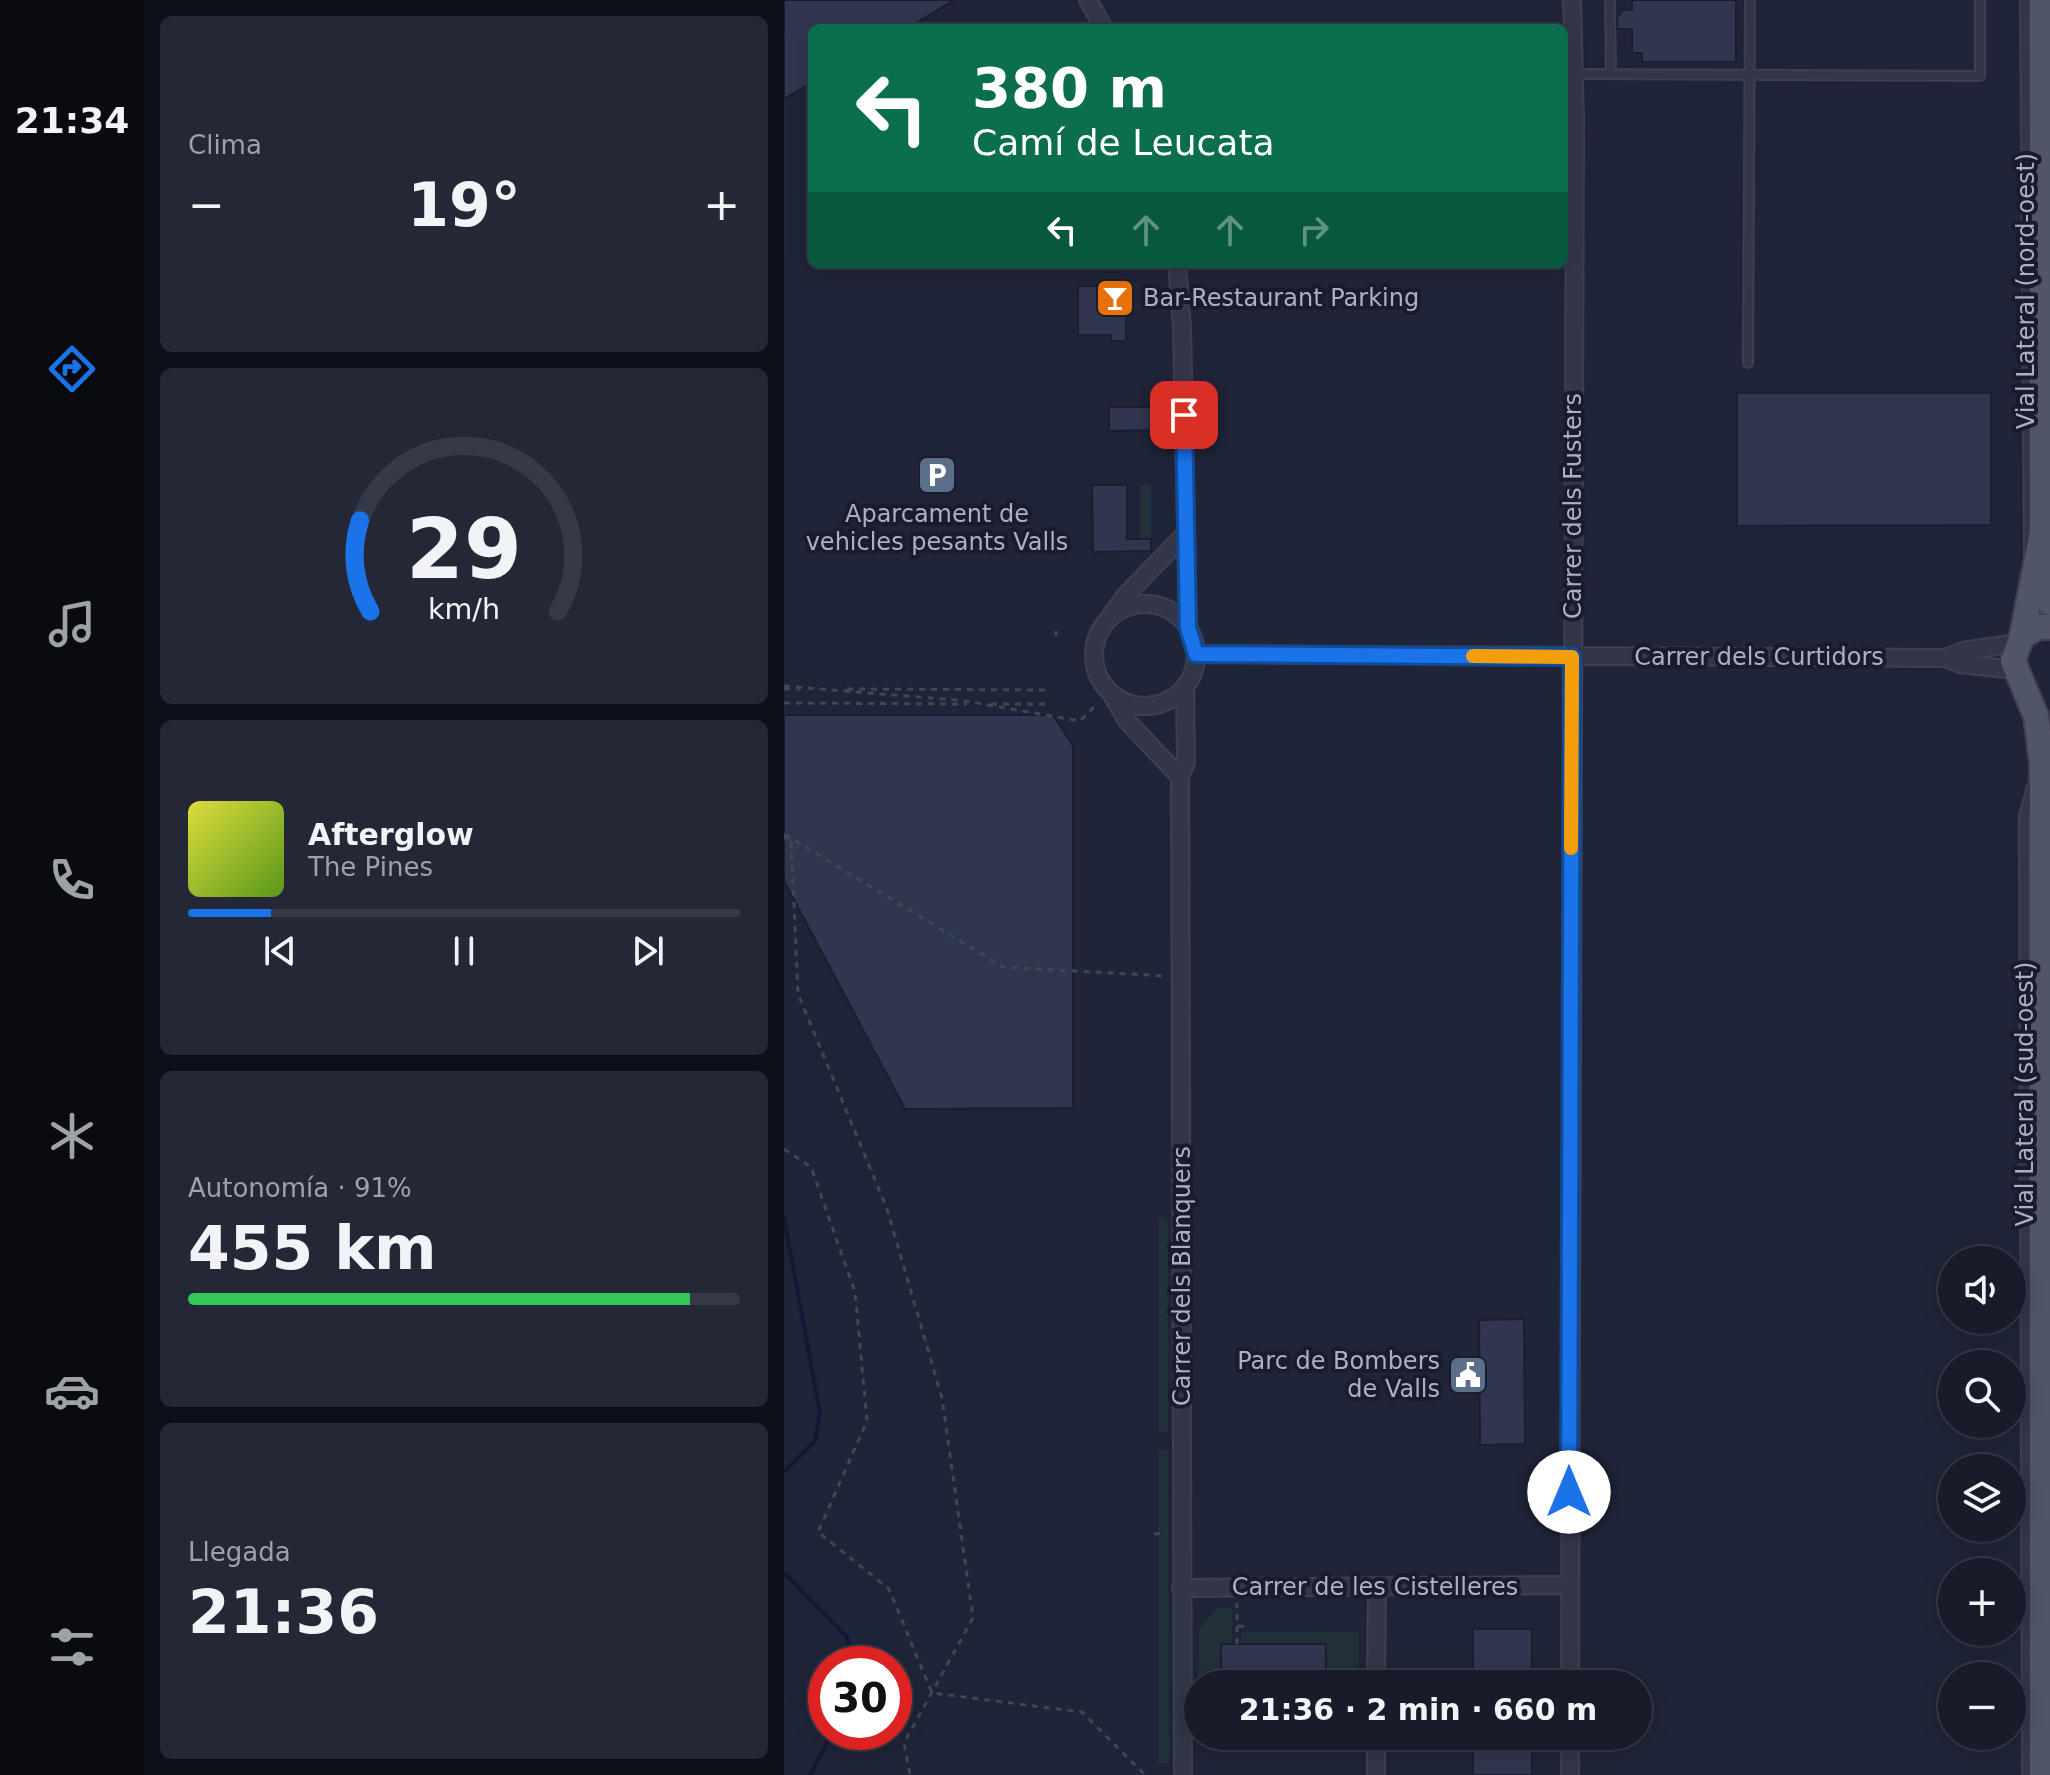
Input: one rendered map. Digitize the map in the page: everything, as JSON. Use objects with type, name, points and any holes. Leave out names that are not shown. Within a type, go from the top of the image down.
[{"type":"main road","points":[[2042,0],[2046,542],[2050,603]]},
{"type":"main road","points":[[2042,1775],[2045,751],[2036,716],[2018,674],[2019,640],[2032,582],[2046,542]]},
{"type":"main road","points":[[2019,640],[2039,627],[2050,627]]},
{"type":"main road","points":[[2018,674],[2035,687],[2050,688]]},
{"type":"street","points":[[1088,0],[1102,24]]},
{"type":"street","name":"Carrer dels Fusters","points":[[1570,1670],[1572,0]]},
{"type":"street","points":[[1110,691],[1126,702],[1144,705],[1163,702],[1185,686],[1193,671],[1196,654],[1188,628],[1182,327],[1177,268]]},
{"type":"street","points":[[1180,777],[1127,721],[1099,676],[1095,659],[1097,640],[1105,624],[1126,595],[1186,533]]},
{"type":"street","points":[[1105,624],[1120,611],[1148,604],[1167,609],[1188,628]]},
{"type":"street","name":"Carrer dels Curtidors","points":[[1196,654],[1945,658],[1963,651],[2019,640]]},
{"type":"street","name":"Carrer dels Curtidors","points":[[1945,658],[1960,664],[2018,674]]},
{"type":"street","name":"Carrer dels Blanquers","points":[[1183,1775],[1180,777],[1186,762],[1185,686]]},
{"type":"street","name":"Carrer de les Cistelleres","points":[[1181,1588],[1569,1585]]},
{"type":"street","points":[[1376,1670],[1377,1587]]},
{"type":"street","points":[[1376,1750],[1376,1775]]},
{"type":"street","points":[[1570,1750],[1570,1775]]},
{"type":"lane","points":[[1610,0],[1611,74]]},
{"type":"lane","points":[[1748,363],[1750,0]]},
{"type":"lane","points":[[1573,74],[1980,76],[1980,0]]},
{"type":"lane","name":"Vial Lateral (nord-oest)","points":[[2025,0],[2027,543],[2032,582]]},
{"type":"lane","name":"Vial Lateral (sud-oest)","points":[[2027,1775],[2024,816],[2045,751]]},
{"type":"path","points":[[784,688],[966,701],[1080,721],[1110,691]]},
{"type":"path","points":[[784,688],[1047,690]]},
{"type":"path","points":[[784,703],[1047,704]]},
{"type":"path","points":[[784,836],[1003,967],[1182,977]]},
{"type":"path","points":[[791,838],[798,994],[887,1209],[942,1398],[973,1618],[904,1743],[910,1775]]},
{"type":"path","points":[[784,1149],[811,1167],[855,1292],[866,1406],[867,1421],[818,1532],[889,1589],[932,1693]]},
{"type":"path","points":[[1154,1534],[1168,1533]]},
{"type":"path","points":[[1237,1603],[1237,1644]]},
{"type":"path","points":[[1237,1626],[1250,1627]]},
{"type":"path","points":[[932,1693],[1082,1712],[1145,1775]]},
{"type":"shaded area","points":[[1140,485],[1151,485],[1151,539],[1140,539]]},
{"type":"shaded area","points":[[1158,1218],[1166,1218],[1168,1224],[1168,1432],[1158,1432]]},
{"type":"shaded area","points":[[1158,1450],[1168,1450],[1169,1763],[1158,1764]]},
{"type":"shaded area","points":[[1232,1607],[1232,1644],[1221,1644],[1221,1670],[1198,1670],[1199,1630],[1216,1609]]},
{"type":"shaded area","points":[[1242,1632],[1358,1632],[1358,1670],[1326,1670],[1326,1644],[1241,1644]]},
{"type":"building","points":[[784,0],[955,0],[914,24],[808,24],[808,85],[784,99]]},
{"type":"building","points":[[1632,0],[1736,0],[1736,62],[1642,62],[1642,53],[1632,53],[1632,29],[1617,29],[1617,18],[1623,10],[1632,10]]},
{"type":"building","points":[[1078,286],[1126,286],[1126,341],[1111,341],[1111,335],[1078,335]]},
{"type":"building","points":[[1737,393],[1991,393],[1991,525],[1737,526]]},
{"type":"building","points":[[1109,407],[1170,407],[1170,430],[1109,431]]},
{"type":"building","points":[[1092,485],[1127,485],[1127,539],[1151,539],[1151,551],[1093,552]]},
{"type":"building","points":[[784,715],[1053,715],[1073,746],[1073,1108],[905,1109],[784,881]]},
{"type":"building","points":[[1524,1319],[1525,1444],[1480,1445],[1479,1320]]},
{"type":"building","points":[[1473,1629],[1532,1629],[1532,1670],[1473,1670]]},
{"type":"building","points":[[1221,1644],[1326,1644],[1326,1670],[1221,1670]]},
{"type":"building","points":[[1473,1750],[1532,1750],[1532,1775],[1473,1775]]},
{"type":"waterway","points":[[784,1218],[820,1413],[815,1441],[784,1472]]},
{"type":"waterway","points":[[784,1573],[847,1637],[849,1646]]},
{"type":"waterway","points":[[810,1775],[823,1750]]},
{"type":"slow traffic","points":[[1473,656],[1572,657],[1571,848]]},
{"type":"place","name":"Bar-Restaurant Parking","points":[[1115,298]]},
{"type":"place","name":"Aparcament de vehicles pesants Valls","points":[[937,475]]},
{"type":"place","name":"Parc de Bombers de Valls","points":[[1468,1375]]},
{"type":"route","points":[[1184,415],[1188,628],[1196,654],[1572,657],[1569,1492]]}]
